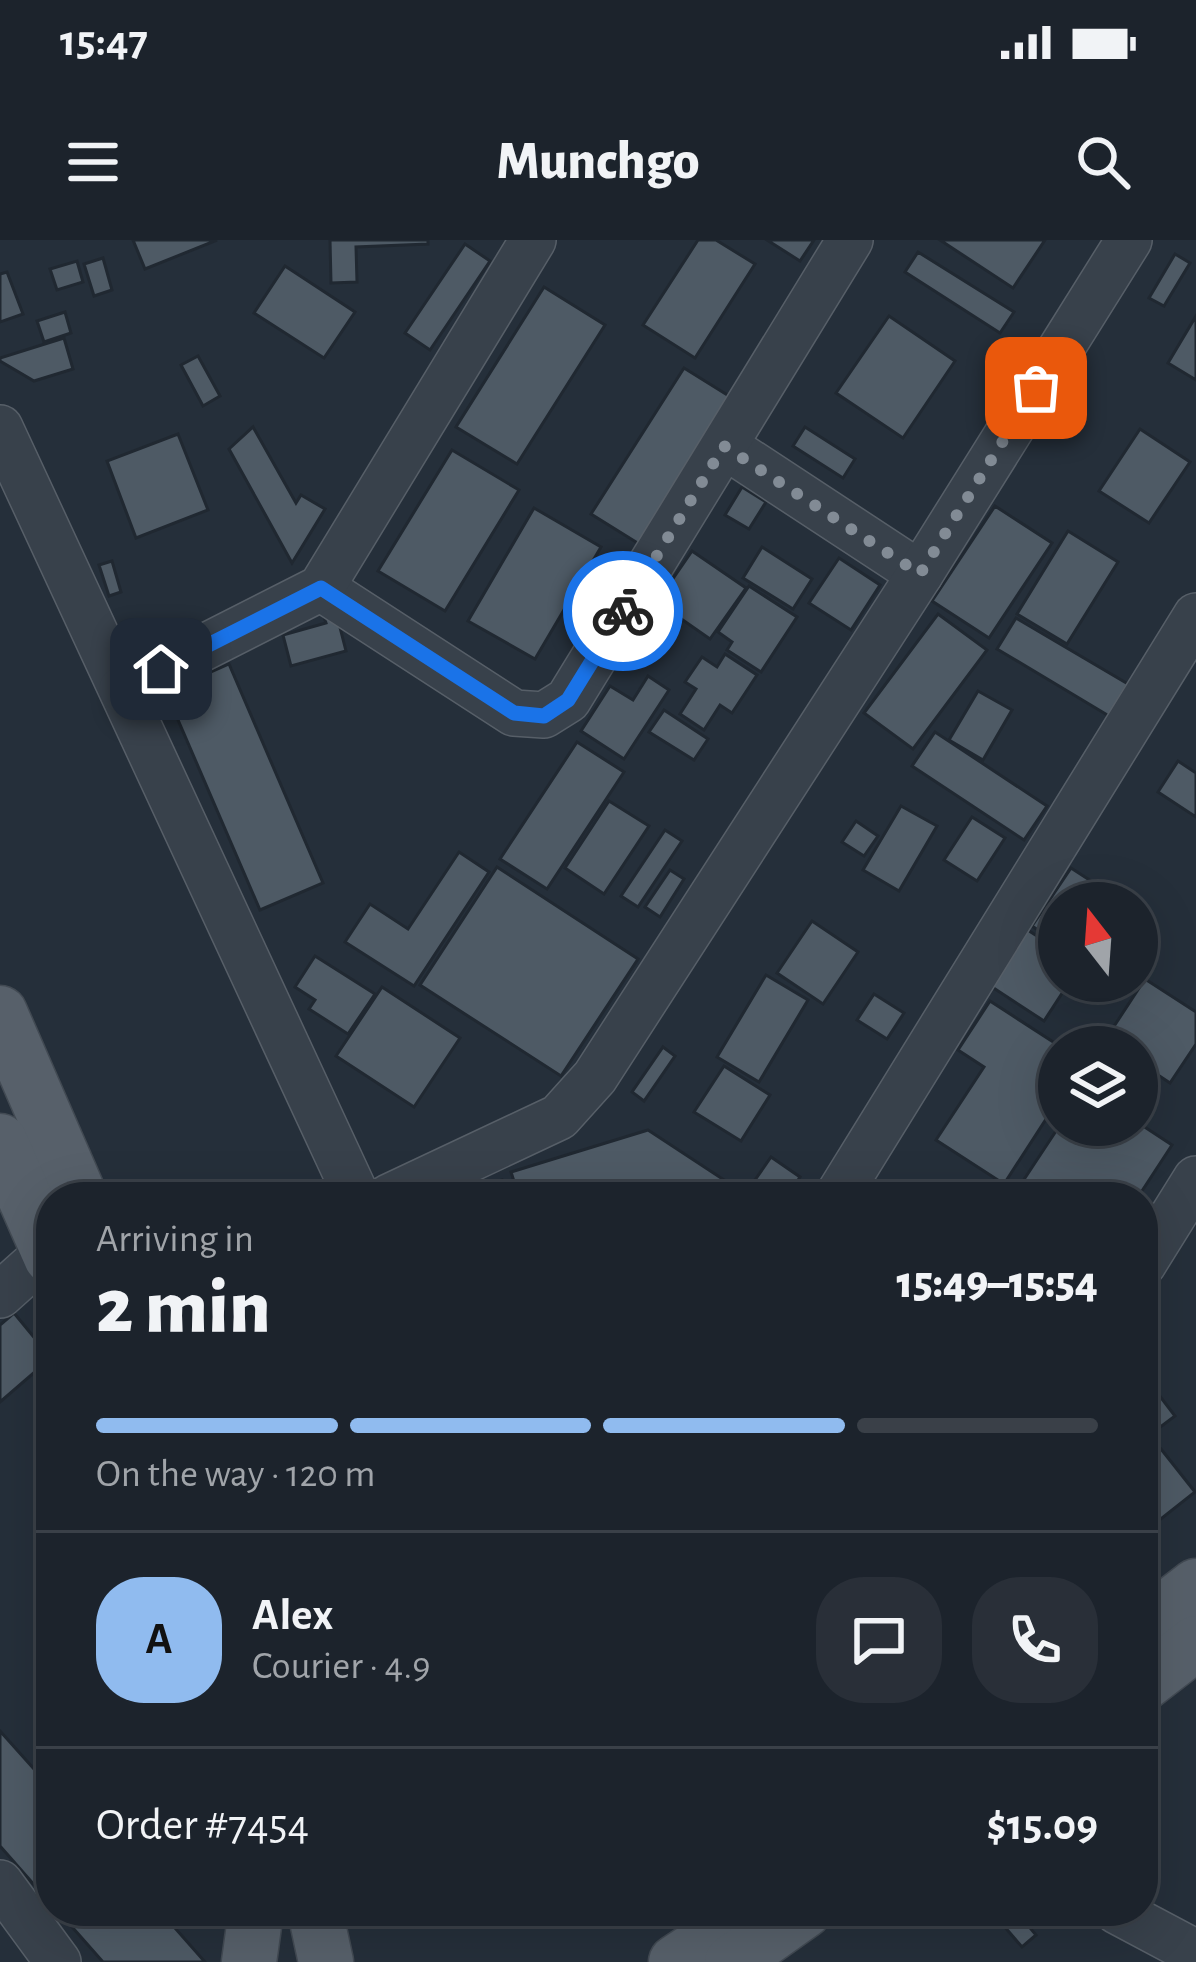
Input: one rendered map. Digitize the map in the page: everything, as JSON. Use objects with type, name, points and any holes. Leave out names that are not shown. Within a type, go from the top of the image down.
[{"type":"main road","points":[[0,1013],[73,1182]]},
{"type":"main road","points":[[0,1142],[36,1223]]},
{"type":"main road","points":[[1158,1616],[1196,1586]]},
{"type":"main road","points":[[1158,1672],[1196,1643]]},
{"type":"main road","points":[[249,1962],[254,1926]]},
{"type":"main road","points":[[676,1962],[730,1926]]},
{"type":"main road","points":[[732,1962],[783,1926]]},
{"type":"street","points":[[122,689],[321,588],[533,240]]},
{"type":"street","points":[[321,588],[514,713],[544,716],[568,700],[850,240]]},
{"type":"street","points":[[421,1182],[559,1117],[595,1078],[1129,240]]},
{"type":"street","points":[[0,428],[350,1182]]},
{"type":"street","points":[[724,446],[920,574]]},
{"type":"street","points":[[859,1182],[1196,616]]},
{"type":"street","points":[[1158,1240],[1196,1179]]},
{"type":"street","points":[[0,1295],[36,1265]]},
{"type":"street","points":[[0,1883],[58,1962]]},
{"type":"street","points":[[1145,1926],[1196,1953]]},
{"type":"building","points":[[133,240],[217,240],[145,269]]},
{"type":"building","points":[[330,240],[428,240],[428,244],[356,247],[357,282],[331,283]]},
{"type":"building","points":[[698,240],[716,240],[755,264],[695,358],[643,325]]},
{"type":"building","points":[[767,240],[814,240],[800,261]]},
{"type":"building","points":[[940,240],[1045,240],[1013,288]]},
{"type":"building","points":[[465,244],[490,261],[430,350],[405,333]]},
{"type":"building","points":[[918,252],[1014,312],[1000,333],[905,272]]},
{"type":"building","points":[[1175,254],[1190,263],[1164,306],[1149,298]]},
{"type":"building","points":[[103,258],[112,290],[94,296],[84,264]]},
{"type":"building","points":[[77,261],[83,282],[57,290],[50,269]]},
{"type":"building","points":[[285,266],[355,312],[324,358],[254,313]]},
{"type":"building","points":[[7,272],[23,314],[0,322],[0,274]]},
{"type":"building","points":[[544,287],[605,325],[517,464],[456,427]]},
{"type":"building","points":[[65,312],[71,333],[44,342],[37,321]]},
{"type":"building","points":[[889,316],[955,361],[903,438],[836,393]]},
{"type":"building","points":[[1196,316],[1196,380],[1168,363]]},
{"type":"building","points":[[64,338],[73,369],[34,381],[0,361],[0,358]]},
{"type":"building","points":[[198,356],[220,396],[203,406],[181,365]]},
{"type":"building","points":[[684,368],[737,401],[644,547],[591,514]]},
{"type":"building","points":[[253,427],[296,503],[301,495],[325,509],[292,563],[229,449]]},
{"type":"building","points":[[805,427],[855,459],[843,478],[793,446]]},
{"type":"building","points":[[1140,429],[1190,462],[1149,523],[1099,491]]},
{"type":"building","points":[[178,434],[208,510],[136,538],[107,461]]},
{"type":"building","points":[[452,450],[519,490],[445,611],[378,571]]},
{"type":"building","points":[[742,487],[766,502],[749,529],[725,515]]},
{"type":"building","points":[[995,506],[1052,543],[989,638],[932,601]]},
{"type":"building","points":[[534,508],[601,547],[535,659],[468,621]]},
{"type":"building","points":[[1068,531],[1118,562],[1067,644],[1017,614]]},
{"type":"building","points":[[762,547],[812,579],[793,609],[743,578]]},
{"type":"building","points":[[692,551],[746,588],[710,639],[657,602]]},
{"type":"building","points":[[839,558],[880,585],[851,630],[809,603]]},
{"type":"building","points":[[112,561],[121,592],[109,596],[99,565]]},
{"type":"building","points":[[749,586],[797,617],[761,672],[727,650],[732,642],[718,632]]},
{"type":"building","points":[[335,608],[346,651],[291,666],[283,635],[326,623],[322,611]]},
{"type":"building","points":[[938,614],[987,650],[913,749],[864,713]]},
{"type":"building","points":[[1016,618],[1128,684],[1109,716],[997,649]]},
{"type":"building","points":[[725,654],[757,675],[732,713],[720,705],[704,730],[680,714],[696,689],[685,682],[702,657],[717,667]]},
{"type":"building","points":[[229,664],[323,883],[260,910],[166,692]]},
{"type":"building","points":[[648,676],[669,690],[624,759],[581,731],[610,686],[633,700]]},
{"type":"building","points":[[978,691],[1012,710],[983,760],[949,740]]},
{"type":"building","points":[[664,710],[708,739],[694,760],[649,732]]},
{"type":"building","points":[[935,732],[1047,806],[1024,840],[912,766]]},
{"type":"building","points":[[577,742],[624,772],[547,889],[500,859]]},
{"type":"building","points":[[1178,761],[1196,773],[1196,817],[1158,792]]},
{"type":"building","points":[[609,801],[649,826],[604,894],[565,868]]},
{"type":"building","points":[[901,806],[937,826],[899,891],[863,870]]},
{"type":"building","points":[[972,817],[1005,838],[977,881],[944,860]]},
{"type":"building","points":[[856,821],[878,836],[864,856],[842,842]]},
{"type":"building","points":[[665,830],[682,841],[638,907],[621,896]]},
{"type":"building","points":[[459,852],[489,872],[414,986],[345,942],[370,904],[408,929]]},
{"type":"building","points":[[497,867],[638,959],[561,1076],[420,985]]},
{"type":"building","points":[[1071,868],[1093,882],[1062,882]]},
{"type":"building","points":[[670,870],[684,879],[660,917],[645,907]]},
{"type":"building","points":[[812,921],[858,952],[823,1004],[777,973]]},
{"type":"building","points":[[1026,929],[1038,937],[1038,1002],[1056,1002],[1044,1021],[989,985]]},
{"type":"building","points":[[315,956],[375,994],[348,1034],[309,1009],[315,1000],[295,987]]},
{"type":"building","points":[[766,975],[808,1000],[759,1082],[717,1057]]},
{"type":"building","points":[[382,987],[460,1038],[414,1107],[336,1056]]},
{"type":"building","points":[[1158,987],[1196,1012],[1196,1044],[1170,1083],[1158,1075],[1158,1026],[1114,1026],[1130,1002],[1158,1002]]},
{"type":"building","points":[[874,994],[904,1013],[887,1039],[857,1020]]},
{"type":"building","points":[[990,1001],[1038,1032],[1038,1131],[1005,1182],[936,1140],[984,1067],[958,1050]]},
{"type":"building","points":[[663,1047],[675,1056],[644,1101],[632,1092]]},
{"type":"building","points":[[724,1066],[770,1095],[741,1141],[694,1112]]},
{"type":"building","points":[[648,1130],[727,1182],[514,1182],[511,1172]]},
{"type":"building","points":[[1158,1136],[1172,1145],[1148,1182],[1023,1181],[1046,1146],[1158,1146]]},
{"type":"building","points":[[771,1157],[800,1177],[797,1182],[754,1182]]},
{"type":"building","points":[[14,1313],[36,1340],[36,1371],[0,1402],[0,1325]]},
{"type":"building","points":[[1158,1394],[1175,1416],[1158,1429]]},
{"type":"building","points":[[1161,1449],[1195,1492],[1158,1521]]},
{"type":"building","points":[[0,1731],[36,1771],[36,1887],[0,1846]]},
{"type":"building","points":[[71,1926],[173,1926],[205,1962],[103,1962]]},
{"type":"building","points":[[1004,1926],[1028,1926],[1036,1935],[1022,1947]]},
{"type":"way so far","points":[[623,611],[724,446],[920,574],[1036,388]]},
{"type":"route","points":[[161,669],[321,588],[514,713],[544,716],[568,700],[623,611]]}]
